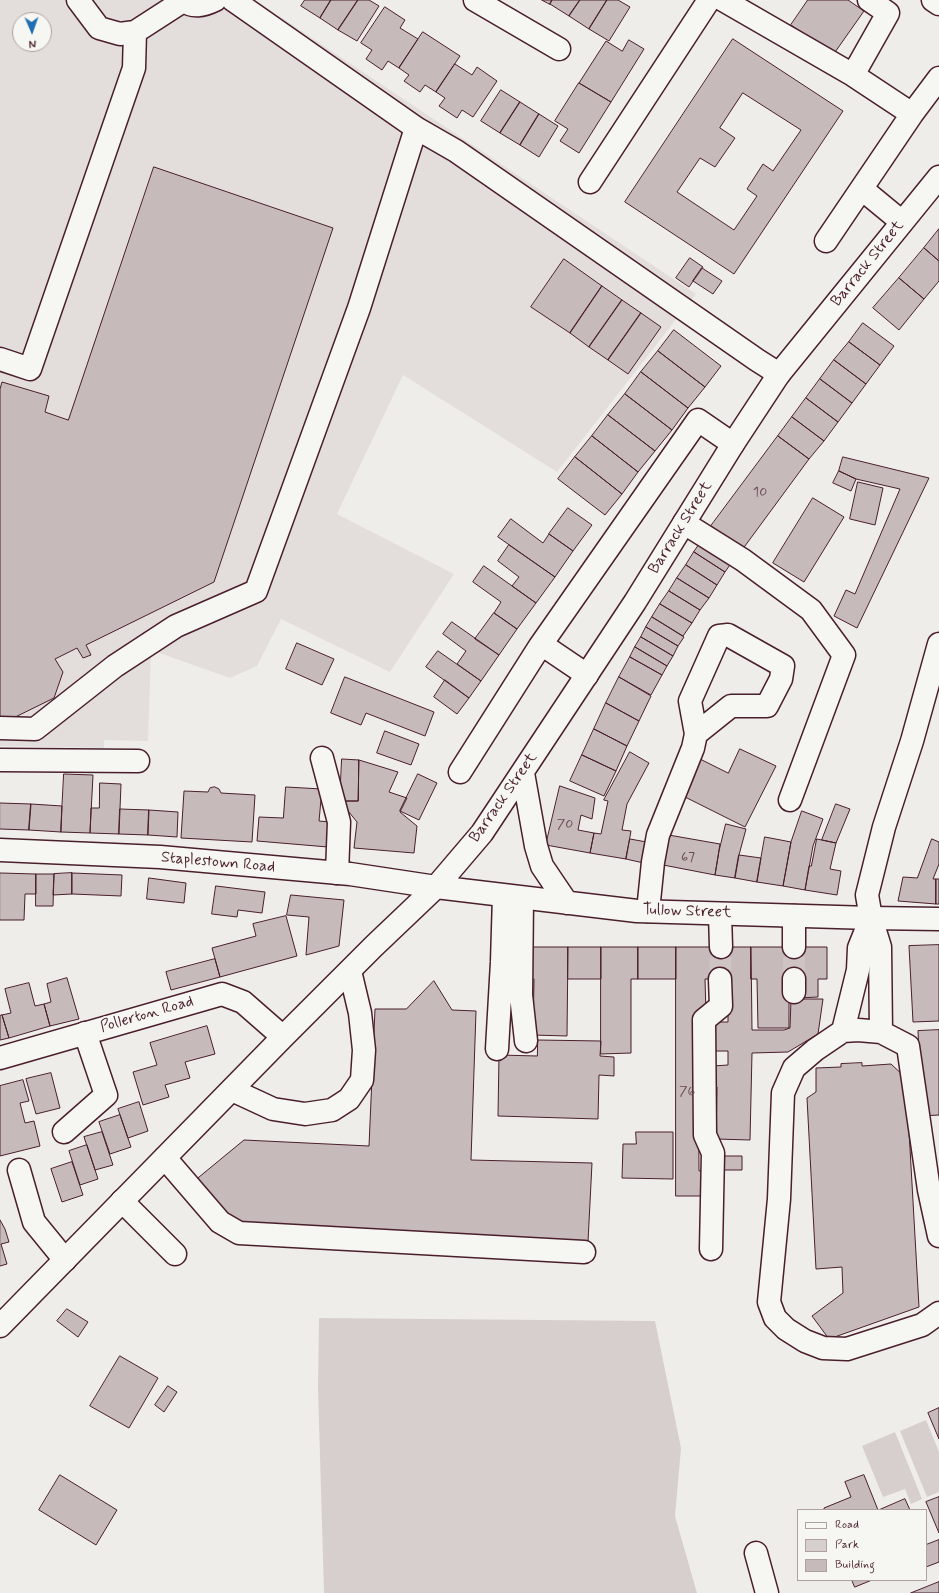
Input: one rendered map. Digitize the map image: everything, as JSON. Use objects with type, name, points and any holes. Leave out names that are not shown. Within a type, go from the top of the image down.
[{"type":"main road","points":[[82,4],[99,28],[120,34],[135,32],[182,1],[193,5],[204,5],[215,0]]},
{"type":"main road","points":[[233,0],[416,128],[456,151],[779,374]]},
{"type":"main road","points":[[475,0],[559,49]]},
{"type":"main road","points":[[590,182],[710,0]]},
{"type":"main road","points":[[723,0],[853,75],[912,114]]},
{"type":"main road","points":[[853,75],[888,13],[869,0]]},
{"type":"main road","points":[[933,0],[939,4]]},
{"type":"main road","points":[[0,359],[30,369],[134,68],[135,32]]},
{"type":"main road","points":[[826,242],[912,114],[939,78]]},
{"type":"main road","points":[[0,728],[35,729],[114,666],[176,626],[256,591],[359,308],[416,128]]},
{"type":"main road","name":"Barrack Street","points":[[0,1326],[283,1037],[374,946],[436,887],[482,833],[635,602],[733,444],[779,374],[939,177]]},
{"type":"main road","points":[[862,189],[902,222]]},
{"type":"main road","points":[[460,772],[698,420],[733,444]]},
{"type":"main road","points":[[684,523],[743,560],[811,610],[844,655],[790,800]]},
{"type":"main road","points":[[648,911],[653,862],[658,835],[693,748],[696,734],[690,701],[719,636],[728,635],[783,666],[781,679],[767,706],[731,706],[696,734]]},
{"type":"main road","points":[[881,1032],[880,948],[870,918],[867,895],[882,834],[912,741],[939,644]]},
{"type":"main road","points":[[545,648],[587,675]]},
{"type":"main road","points":[[322,758],[340,822],[337,873]]},
{"type":"main road","points":[[0,760],[138,761]]},
{"type":"main road","points":[[522,773],[536,846],[542,866],[567,903]]},
{"type":"main road","name":"Staplestown Road","points":[[0,850],[160,857],[337,873],[436,887]]},
{"type":"main road","name":"Tullow Street","points":[[436,887],[513,897],[648,911],[939,919]]},
{"type":"main road","points":[[513,897],[526,1041]]},
{"type":"main road","points":[[497,1049],[502,962],[513,897]]},
{"type":"main road","points":[[720,914],[720,947]]},
{"type":"main road","points":[[794,916],[794,947]]},
{"type":"main road","points":[[843,1031],[858,970],[859,948],[870,918]]},
{"type":"main road","points":[[232,1090],[273,1108],[304,1114],[332,1110],[349,1099],[362,1080],[364,1050],[360,1013],[350,971]]},
{"type":"main road","points":[[711,1249],[713,1153],[705,1135],[704,1020],[721,1006],[720,979]]},
{"type":"main road","name":"Pollerton Road","points":[[0,1058],[222,994],[243,1002],[283,1037]]},
{"type":"main road","points":[[939,1236],[929,1190],[908,1046],[881,1032],[858,1030],[843,1031],[815,1050],[794,1068],[783,1093],[779,1199],[769,1302],[775,1318],[786,1329],[805,1341],[823,1348],[847,1349],[922,1325],[939,1313]]},
{"type":"main road","points":[[64,1132],[106,1096],[85,1033]]},
{"type":"main road","points":[[165,1158],[220,1222],[239,1233],[584,1252]]},
{"type":"main road","points":[[19,1170],[34,1222],[65,1260]]},
{"type":"main road","points":[[122,1201],[175,1254]]},
{"type":"main road","points":[[756,1553],[767,1593]]},
{"type":"shaded area","points":[[0,0],[255,0],[696,294],[557,472],[403,375],[337,514],[454,574],[390,672],[281,619],[257,666],[230,678],[151,650],[148,741],[104,740],[104,748],[0,746]]},
{"type":"green space","points":[[319,1318],[655,1321],[681,1448],[675,1516],[697,1593],[324,1593],[318,1388]]},
{"type":"green space","points":[[926,1420],[939,1452],[939,1492],[927,1497],[900,1431]]},
{"type":"green space","points":[[895,1432],[922,1499],[911,1504],[905,1489],[883,1497],[862,1446]]},
{"type":"building","points":[[305,0],[331,0],[320,18],[301,6]]},
{"type":"building","points":[[331,0],[358,0],[338,30],[320,18]]},
{"type":"building","points":[[358,0],[369,0],[379,6],[357,41],[338,30]]},
{"type":"building","points":[[542,0],[552,0],[550,4]]},
{"type":"building","points":[[552,0],[580,0],[569,16],[550,4]]},
{"type":"building","points":[[580,0],[607,0],[589,29],[569,16]]},
{"type":"building","points":[[607,0],[618,0],[630,7],[609,41],[589,29]]},
{"type":"building","points":[[808,0],[848,0],[864,11],[833,55],[791,25]]},
{"type":"building","points":[[385,7],[405,20],[400,28],[418,39],[399,68],[388,61],[382,70],[366,59],[372,50],[361,43]]},
{"type":"building","points":[[423,32],[460,56],[436,92],[425,85],[420,92],[404,81],[409,75],[399,68]]},
{"type":"building","points":[[733,39],[843,111],[734,274],[625,202]],"holes":[[[743,93],[801,130],[773,171],[763,164],[747,189],[757,196],[734,230],[677,192],[700,158],[715,167],[735,138],[720,128]]]},
{"type":"building","points":[[629,40],[644,49],[611,102],[579,83],[606,41],[622,51]]},
{"type":"building","points":[[455,64],[472,75],[477,67],[497,81],[473,117],[462,110],[457,118],[439,106],[445,98],[436,92]]},
{"type":"building","points":[[579,83],[611,102],[579,153],[560,141],[568,129],[555,121]]},
{"type":"building","points":[[501,90],[520,102],[500,133],[481,121]]},
{"type":"building","points":[[520,102],[539,114],[520,145],[500,133]]},
{"type":"building","points":[[539,114],[558,126],[539,157],[520,145]]},
{"type":"building","points":[[154,167],[333,228],[214,582],[86,645],[91,655],[83,658],[77,648],[55,659],[63,672],[54,698],[3,723],[0,722],[0,389],[2,382],[49,396],[45,412],[68,420]]},
{"type":"building","points":[[939,229],[939,261],[924,248]]},
{"type":"building","points":[[924,248],[939,261],[939,281],[924,299],[899,278]]},
{"type":"building","points":[[690,258],[703,267],[689,287],[676,278]]},
{"type":"building","points":[[564,259],[602,286],[570,333],[531,307]]},
{"type":"building","points":[[702,268],[722,281],[713,294],[693,281]]},
{"type":"building","points":[[899,278],[924,299],[899,330],[873,308]]},
{"type":"building","points":[[602,286],[622,300],[589,347],[570,333]]},
{"type":"building","points":[[622,300],[641,313],[608,360],[589,347]]},
{"type":"building","points":[[641,313],[661,327],[628,374],[608,360]]},
{"type":"building","points":[[863,323],[894,346],[880,365],[849,342]]},
{"type":"building","points":[[674,330],[721,366],[705,387],[658,351]]},
{"type":"building","points":[[849,342],[880,365],[866,384],[834,360]]},
{"type":"building","points":[[658,351],[705,387],[688,408],[641,372]]},
{"type":"building","points":[[834,360],[866,384],[852,403],[820,379]]},
{"type":"building","points":[[641,372],[688,408],[672,430],[625,394]]},
{"type":"building","points":[[820,379],[852,403],[838,422],[806,398]]},
{"type":"building","points":[[625,394],[672,430],[655,451],[608,415]]},
{"type":"building","points":[[806,398],[838,422],[824,441],[792,417]]},
{"type":"building","points":[[608,415],[655,451],[638,472],[592,436]]},
{"type":"building","points":[[792,417],[824,441],[809,459],[778,436]]},
{"type":"building","points":[[592,436],[638,472],[622,494],[575,457]]},
{"type":"building","points":[[778,436],[809,459],[742,550],[711,526]]},
{"type":"building","points":[[575,457],[622,494],[605,515],[558,479]]},
{"type":"building","points":[[843,457],[929,478],[857,628],[834,616],[846,590],[855,594],[900,489],[856,479],[839,471]]},
{"type":"building","points":[[839,471],[856,479],[851,491],[833,483]]},
{"type":"building","points":[[858,482],[883,488],[875,525],[850,519]]},
{"type":"building","points":[[813,498],[844,517],[804,582],[773,563]]},
{"type":"building","points":[[568,508],[592,525],[573,551],[549,534]]},
{"type":"building","points":[[511,519],[543,543],[549,534],[573,551],[555,577],[498,537]]},
{"type":"building","points":[[703,539],[734,559],[725,572],[694,552]]},
{"type":"building","points":[[509,545],[555,577],[536,603],[512,586],[519,577],[498,561]]},
{"type":"building","points":[[694,552],[725,572],[717,585],[686,565]]},
{"type":"building","points":[[686,565],[717,585],[709,598],[677,578]]},
{"type":"building","points":[[484,566],[536,603],[517,629],[494,613],[501,602],[473,582]]},
{"type":"building","points":[[677,578],[709,598],[700,610],[669,591]]},
{"type":"building","points":[[669,591],[700,610],[692,623],[660,604]]},
{"type":"building","points":[[660,604],[692,623],[683,636],[652,617]]},
{"type":"building","points":[[494,613],[517,629],[499,655],[475,639]]},
{"type":"building","points":[[652,617],[684,637],[678,646],[646,627]]},
{"type":"building","points":[[452,622],[499,655],[481,681],[457,664],[466,651],[443,634]]},
{"type":"building","points":[[646,627],[678,646],[673,656],[641,637]]},
{"type":"building","points":[[641,637],[673,656],[667,666],[635,647]]},
{"type":"building","points":[[297,643],[334,659],[322,685],[286,669]]},
{"type":"building","points":[[635,647],[667,666],[662,675],[630,657]]},
{"type":"building","points":[[438,651],[481,681],[469,698],[426,667]]},
{"type":"building","points":[[630,657],[662,675],[651,695],[619,677]]},
{"type":"building","points":[[345,677],[434,712],[425,736],[366,713],[361,725],[331,713]]},
{"type":"building","points":[[619,677],[651,696],[639,721],[606,703]]},
{"type":"building","points":[[445,680],[469,698],[457,714],[434,697]]},
{"type":"building","points":[[606,703],[639,721],[627,746],[594,729]]},
{"type":"building","points":[[594,729],[627,746],[616,771],[582,755]]},
{"type":"building","points":[[385,731],[419,744],[411,765],[377,753]]},
{"type":"building","points":[[740,749],[776,766],[745,827],[677,793],[696,757],[728,773]]},
{"type":"building","points":[[630,752],[649,763],[627,804],[622,830],[631,831],[626,859],[590,853],[594,833],[601,834],[608,801],[604,800]]},
{"type":"building","points":[[582,755],[616,771],[604,796],[570,781]]},
{"type":"building","points":[[342,759],[359,760],[358,801],[340,801]]},
{"type":"building","points":[[359,760],[398,772],[389,792],[407,798],[400,812],[417,826],[414,853],[354,848],[357,822],[340,801],[358,801]]},
{"type":"building","points":[[64,774],[93,775],[90,833],[61,832]]},
{"type":"building","points":[[418,774],[437,783],[419,820],[400,811]]},
{"type":"building","points":[[100,783],[121,784],[119,834],[90,833],[91,808],[99,808]]},
{"type":"building","points":[[560,786],[595,798],[592,819],[581,815],[578,830],[594,833],[590,853],[546,845]]},
{"type":"building","points":[[215,787],[219,789],[221,793],[255,795],[252,842],[181,838],[184,791],[208,792],[210,788]]},
{"type":"building","points":[[286,787],[322,789],[319,821],[330,822],[328,847],[257,841],[259,817],[283,818]]},
{"type":"building","points":[[0,803],[31,804],[29,830],[0,829]]},
{"type":"building","points":[[31,804],[62,806],[61,832],[29,830]]},
{"type":"building","points":[[836,804],[850,809],[836,843],[822,840]]},
{"type":"building","points":[[120,809],[149,810],[148,835],[119,834]]},
{"type":"building","points":[[149,810],[178,812],[177,837],[148,835]]},
{"type":"building","points":[[802,811],[823,819],[813,846],[805,890],[783,886],[791,842]]},
{"type":"building","points":[[726,824],[746,829],[735,878],[715,875]]},
{"type":"building","points":[[663,834],[720,844],[715,875],[658,864]]},
{"type":"building","points":[[765,837],[791,842],[783,886],[757,882]]},
{"type":"building","points":[[630,839],[652,843],[648,864],[626,859]]},
{"type":"building","points":[[817,839],[836,843],[830,869],[841,871],[837,895],[805,890],[809,866],[811,866]]},
{"type":"building","points":[[932,839],[939,842],[939,864],[933,879],[936,879],[936,904],[898,901],[903,877],[917,878]]},
{"type":"building","points":[[739,855],[761,858],[757,882],[735,878]]},
{"type":"building","points":[[0,873],[36,874],[36,894],[25,894],[24,920],[0,920]]},
{"type":"building","points":[[72,873],[72,894],[53,895],[54,874]]},
{"type":"building","points":[[72,873],[122,875],[121,896],[72,894]]},
{"type":"building","points":[[36,874],[54,874],[53,906],[36,906]]},
{"type":"building","points":[[149,878],[186,883],[184,903],[147,899]]},
{"type":"building","points":[[936,879],[939,879],[939,904],[936,904]]},
{"type":"building","points":[[216,886],[265,892],[262,913],[238,910],[237,917],[212,914]]},
{"type":"building","points":[[291,895],[344,900],[339,946],[306,955],[309,917],[287,915]]},
{"type":"building","points":[[286,916],[297,956],[220,977],[212,948],[256,936],[253,924]]},
{"type":"building","points":[[939,945],[939,1021],[913,1022],[909,946]]},
{"type":"building","points":[[525,947],[568,947],[567,1036],[533,1035],[534,979],[525,979]]},
{"type":"building","points":[[568,947],[601,947],[601,979],[568,979]]},
{"type":"building","points":[[601,947],[638,947],[638,979],[631,979],[631,1053],[601,1054]]},
{"type":"building","points":[[638,947],[676,947],[676,979],[638,979]]},
{"type":"building","points":[[676,947],[714,947],[714,979],[705,979],[706,1014],[698,1013],[699,1171],[703,1171],[703,1196],[676,1196]]},
{"type":"building","points":[[714,947],[751,947],[752,1030],[784,1030],[790,1028],[791,999],[823,999],[818,1034],[788,1052],[752,1053],[750,1140],[716,1139],[717,1087],[714,1087],[713,1066],[728,1065],[728,1051],[709,1051],[709,1022],[728,1022],[728,979],[714,979]]},
{"type":"building","points":[[751,947],[789,947],[789,1028],[758,1028],[757,979],[751,979]]},
{"type":"building","points":[[789,947],[827,947],[827,979],[818,979],[818,997],[798,998],[789,979]]},
{"type":"building","points":[[215,959],[220,977],[171,990],[166,972]]},
{"type":"building","points":[[67,978],[79,1019],[50,1026],[44,1004],[51,1002],[47,984]]},
{"type":"building","points":[[434,981],[452,1010],[476,1011],[471,1160],[592,1163],[588,1242],[240,1228],[193,1182],[244,1140],[369,1146],[375,1009],[406,1009]]},
{"type":"building","points":[[29,983],[35,1006],[44,1004],[50,1026],[9,1038],[2,1015],[11,1013],[5,989]]},
{"type":"building","points":[[2,1015],[9,1038],[0,1040],[0,1016]]},
{"type":"building","points":[[207,1026],[215,1054],[185,1062],[190,1078],[165,1085],[169,1097],[143,1105],[133,1072],[157,1065],[150,1043]]},
{"type":"building","points":[[939,1030],[939,1115],[922,1116],[918,1031]]},
{"type":"building","points":[[538,1040],[601,1041],[600,1056],[614,1057],[614,1076],[599,1075],[598,1119],[498,1116],[499,1055],[537,1056]]},
{"type":"building","points":[[862,1063],[862,1066],[891,1064],[906,1078],[919,1307],[829,1339],[812,1316],[843,1293],[842,1267],[816,1269],[807,1098],[816,1092],[816,1068],[841,1067],[841,1064]]},
{"type":"building","points":[[51,1073],[60,1108],[36,1114],[26,1079]]},
{"type":"building","points":[[23,1080],[29,1101],[20,1103],[25,1123],[34,1121],[40,1146],[0,1156],[0,1086]]},
{"type":"building","points":[[139,1102],[148,1131],[128,1138],[118,1109]]},
{"type":"building","points":[[120,1115],[131,1147],[110,1154],[99,1122]]},
{"type":"building","points":[[102,1132],[113,1165],[95,1170],[84,1137]]},
{"type":"building","points":[[636,1132],[673,1132],[673,1179],[622,1178],[623,1144],[636,1144]]},
{"type":"building","points":[[87,1145],[98,1179],[80,1185],[69,1151]]},
{"type":"building","points":[[723,1156],[742,1156],[742,1170],[723,1170]]},
{"type":"building","points":[[72,1162],[83,1195],[62,1202],[51,1169]]},
{"type":"building","points":[[0,1220],[5,1229],[9,1242],[1,1244],[7,1264],[0,1266]]},
{"type":"building","points":[[67,1309],[88,1322],[78,1337],[57,1321]]},
{"type":"building","points":[[120,1356],[158,1378],[129,1428],[90,1406]]},
{"type":"building","points":[[168,1386],[177,1392],[164,1412],[155,1405]]},
{"type":"building","points":[[939,1408],[939,1439],[928,1413]]},
{"type":"building","points":[[60,1475],[117,1510],[96,1545],[39,1510]]},
{"type":"building","points":[[864,1475],[878,1509],[824,1509],[851,1497],[845,1482]]},
{"type":"building","points":[[939,1497],[939,1533],[926,1502]]},
{"type":"building","points":[[905,1499],[910,1509],[881,1509]]},
{"type":"building","points":[[939,1540],[939,1562],[927,1567],[927,1545]]},
{"type":"building","points":[[852,1581],[870,1581],[855,1587]]},
{"type":"building","points":[[939,1582],[939,1593],[911,1593]]},
{"type":"tunnel","points":[[720,979],[721,947]]},
{"type":"tunnel","points":[[794,947],[794,979]]}]
